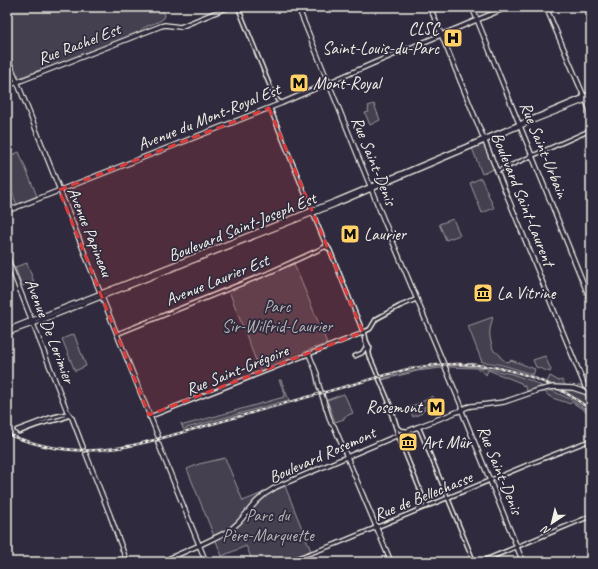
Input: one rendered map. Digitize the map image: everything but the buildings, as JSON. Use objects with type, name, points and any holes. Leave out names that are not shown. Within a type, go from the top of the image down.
[{"type":"main road","name":"Rue Rachel Est","points":[[7,86],[161,26],[165,25],[180,27],[229,7]]},
{"type":"main road","name":"Rue Saint-Denis","points":[[298,7],[523,562]]},
{"type":"main road","name":"Boulevard Saint-Laurent","points":[[430,7],[591,401]]},
{"type":"main road","name":"Rue Saint-Urbain","points":[[472,7],[591,302]]},
{"type":"main road","name":"Avenue du Mont-Royal Est","points":[[7,211],[279,104],[508,7]]},
{"type":"main road","points":[[546,7],[591,113]]},
{"type":"main road","name":"Avenue Papineau","points":[[7,56],[157,436]]},
{"type":"main road","points":[[585,98],[591,93]]},
{"type":"main road","points":[[585,98],[591,96]]},
{"type":"main road","name":"Boulevard Saint-Joseph Est","points":[[7,331],[312,212],[585,98]]},
{"type":"main road","name":"Avenue De Lorimier","points":[[7,257],[69,415],[71,424],[82,448]]},
{"type":"main road","points":[[308,354],[316,372],[332,423],[391,562]]},
{"type":"main road","name":"Boulevard Rosemont","points":[[161,562],[223,535],[244,517],[256,502],[272,490],[417,427],[462,410],[481,406],[498,406],[549,389],[573,390],[591,395]]},
{"type":"main road","points":[[159,443],[186,508],[206,562]]},
{"type":"main road","points":[[85,454],[127,562]]},
{"type":"street","points":[[238,7],[272,91],[279,104]]},
{"type":"street","points":[[269,108],[363,332],[369,343],[370,357],[391,407],[397,428],[408,431]]},
{"type":"street","points":[[497,170],[591,130]]},
{"type":"street","name":"Avenue Laurier Est","points":[[117,334],[268,273],[327,246]]},
{"type":"street","name":"Rue Saint-Grégoire","points":[[149,417],[371,329],[376,319],[416,299]]},
{"type":"street","points":[[363,332],[368,357],[388,403],[398,436],[427,507]]},
{"type":"street","points":[[355,356],[362,352],[366,347]]},
{"type":"street","points":[[18,431],[49,418],[65,414],[69,415]]},
{"type":"street","points":[[417,427],[420,430],[474,562]]},
{"type":"street","name":"Rue de Bellechasse","points":[[286,562],[376,528],[591,440]]},
{"type":"street","points":[[480,562],[591,516]]},
{"type":"highlighted area","points":[[269,108],[363,332],[149,415],[59,190]]},
{"type":"green space","points":[[7,7],[161,7],[165,15],[159,22],[145,27],[140,31],[140,33],[19,78],[7,50]]},
{"type":"green space","points":[[374,104],[380,120],[370,125],[365,113],[369,112],[368,106]]},
{"type":"green space","points":[[484,144],[494,169],[482,174],[472,148]]},
{"type":"green space","points":[[19,152],[37,196],[17,205],[7,179],[7,157]]},
{"type":"green space","points":[[481,178],[494,208],[482,213],[470,183]]},
{"type":"green space","points":[[453,219],[460,235],[446,240],[439,224]]},
{"type":"green space","points":[[27,263],[34,282],[22,286],[15,267]]},
{"type":"green space","name":"Parc Sir-Wilfrid-Laurier","points":[[292,263],[294,264],[327,343],[260,371],[229,291]]},
{"type":"green space","points":[[493,317],[490,334],[494,350],[506,362],[511,360],[535,369],[533,375],[502,365],[482,362],[468,326]]},
{"type":"green space","points":[[74,334],[86,366],[75,371],[62,339]]},
{"type":"green space","points":[[545,356],[551,370],[550,372],[536,367],[533,360]]},
{"type":"green space","points":[[458,365],[484,368],[512,374],[529,380],[572,400],[591,413],[591,415],[572,402],[570,404],[554,399],[538,388],[527,391],[521,383],[488,370],[486,375],[476,368],[449,367],[417,371],[382,380],[391,376],[419,370]]},
{"type":"green space","points":[[550,376],[559,381],[562,380],[566,386],[570,388],[580,385],[582,386],[591,409],[568,393],[547,382]]},
{"type":"green space","points":[[279,380],[281,380],[289,400],[183,429],[181,423],[184,425],[284,397],[285,394]]},
{"type":"green space","points":[[344,394],[353,413],[344,417],[344,419],[335,422],[327,400]]},
{"type":"green space","points":[[432,396],[434,402],[433,409],[429,405],[427,407],[426,406],[424,407],[425,410],[422,411],[422,413],[413,417],[409,408]]},
{"type":"green space","name":"Parc du Père-Marquette","points":[[225,458],[243,501],[260,494],[270,493],[285,486],[311,551],[290,559],[291,562],[253,562],[246,546],[222,556],[187,469],[199,464]]},
{"type":"tunnel","points":[[7,434],[17,430]]},
{"type":"tunnel","points":[[7,437],[19,432]]},
{"type":"tunnel","points":[[158,436],[160,443]]},
{"type":"tunnel","points":[[81,448],[84,454]]},
{"type":"railway","points":[[7,434],[33,443],[75,450],[103,450],[123,447],[162,438],[404,370],[454,364],[479,365],[525,375],[548,384],[591,410]]},
{"type":"place","name":"CLSC Saint-Louis-du-Parc","points":[[453,38]]},
{"type":"place","name":"Mont-Royal","points":[[299,83]]},
{"type":"place","name":"Laurier","points":[[350,234]]},
{"type":"place","name":"La Vitrine","points":[[483,293]]},
{"type":"place","name":"Rosemont","points":[[436,407]]},
{"type":"place","name":"Art Mûr","points":[[408,442]]}]
